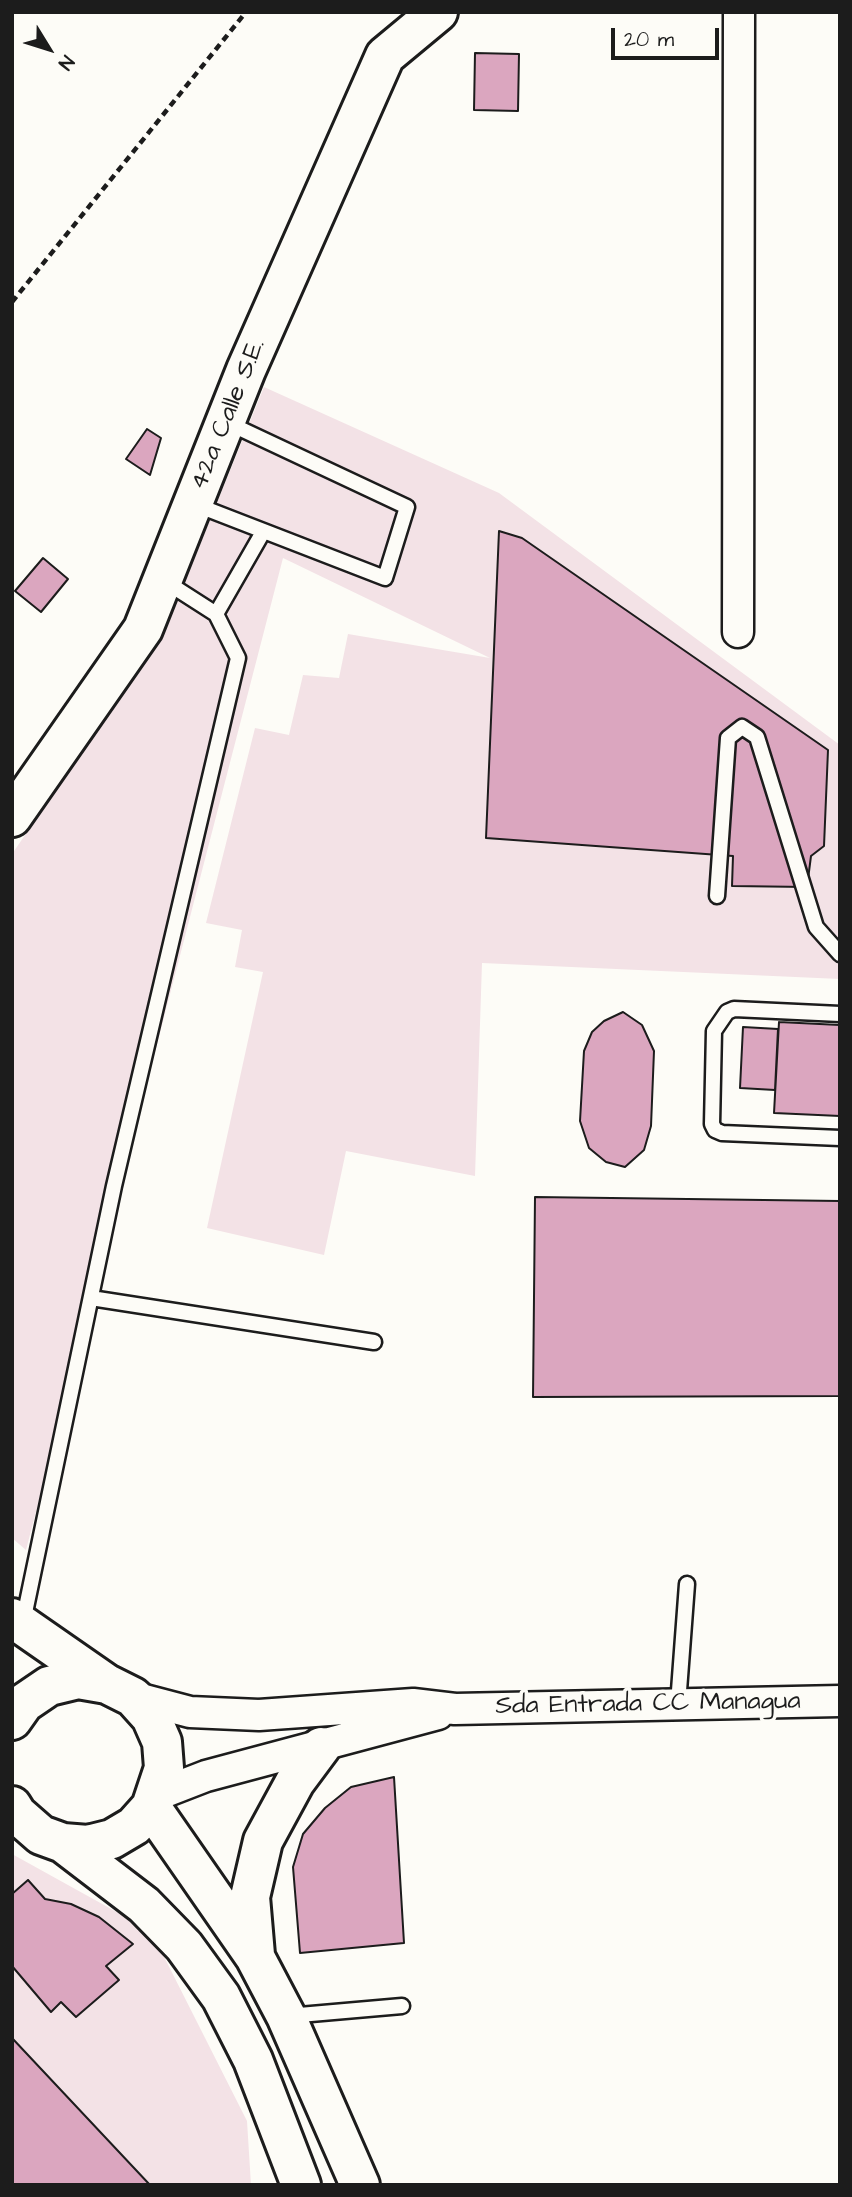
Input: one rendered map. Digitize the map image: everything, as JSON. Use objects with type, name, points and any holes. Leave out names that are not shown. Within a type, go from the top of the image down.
[{"type":"street","points":[[386,56],[395,12]]},
{"type":"street","name":"42a Calle S.E.","points":[[12,817],[143,629],[226,422],[386,56],[438,12]]},
{"type":"street","points":[[738,632],[739,12]]},
{"type":"street","points":[[17,1622],[120,1690],[151,1717],[162,1742],[164,1768],[154,1801],[134,1826],[112,1839],[88,1845],[34,1830]]},
{"type":"street","points":[[12,1720],[24,1703],[49,1686],[78,1679],[190,1712],[259,1715],[413,1704],[455,1709]]},
{"type":"street","name":"Sda Entrada CC Managua","points":[[455,1709],[840,1701]]},
{"type":"street","points":[[154,1801],[206,1776],[455,1709]]},
{"type":"street","points":[[255,1957],[250,1897],[263,1841],[295,1782],[321,1747]]},
{"type":"street","points":[[154,1801],[255,1957],[286,2016],[360,2185]]},
{"type":"street","points":[[34,1830],[145,1905],[184,1946],[221,1997],[253,2060],[301,2185]]},
{"type":"lane","points":[[193,504],[262,533],[385,578],[407,507],[226,422]]},
{"type":"lane","points":[[216,614],[262,533]]},
{"type":"lane","points":[[17,1622],[238,658],[216,614],[163,580]]},
{"type":"lane","points":[[717,896],[728,737],[742,727],[757,737],[816,927],[840,954]]},
{"type":"lane","points":[[840,1014],[734,1009],[727,1012],[716,1023],[714,1031],[712,1124],[715,1130],[722,1133],[840,1138]]},
{"type":"lane","points":[[91,1298],[374,1342]]},
{"type":"lane","points":[[678,1704],[687,1584]]},
{"type":"lane","points":[[286,2016],[402,2006]]},
{"type":"path","points":[[12,301],[246,12]]},
{"type":"shaded area","points":[[264,387],[499,493],[840,745],[840,979],[482,963],[475,1176],[346,1151],[324,1255],[207,1228],[263,972],[235,967],[242,930],[206,923],[255,728],[289,735],[303,675],[339,678],[348,634],[490,658],[283,558],[26,1550],[12,1538],[12,854],[164,633]]},
{"type":"shaded area","points":[[12,1854],[151,1931],[247,2121],[251,2185],[12,2185]]},
{"type":"building","points":[[475,53],[519,54],[518,111],[474,110]]},
{"type":"building","points":[[147,429],[161,438],[150,475],[126,459]]},
{"type":"building","points":[[499,531],[522,538],[828,750],[824,846],[811,856],[807,887],[732,886],[733,856],[486,838]]},
{"type":"building","points":[[43,558],[68,579],[41,612],[15,591]]},
{"type":"building","points":[[623,1012],[642,1025],[654,1051],[651,1126],[644,1150],[625,1167],[606,1162],[589,1148],[580,1121],[584,1051],[592,1032],[604,1021]]},
{"type":"building","points":[[779,1022],[840,1025],[840,1116],[774,1113]]},
{"type":"building","points":[[743,1027],[778,1029],[775,1090],[740,1088]]},
{"type":"building","points":[[535,1197],[840,1201],[840,1396],[533,1397]]},
{"type":"building","points":[[394,1777],[404,1943],[300,1953],[293,1867],[303,1834],[325,1808],[351,1787]]},
{"type":"building","points":[[28,1880],[45,1899],[71,1904],[99,1917],[133,1944],[106,1966],[119,1980],[76,2017],[61,2002],[51,2012],[12,1966],[12,1894]]},
{"type":"building","points":[[12,2038],[150,2185],[12,2185]]}]
